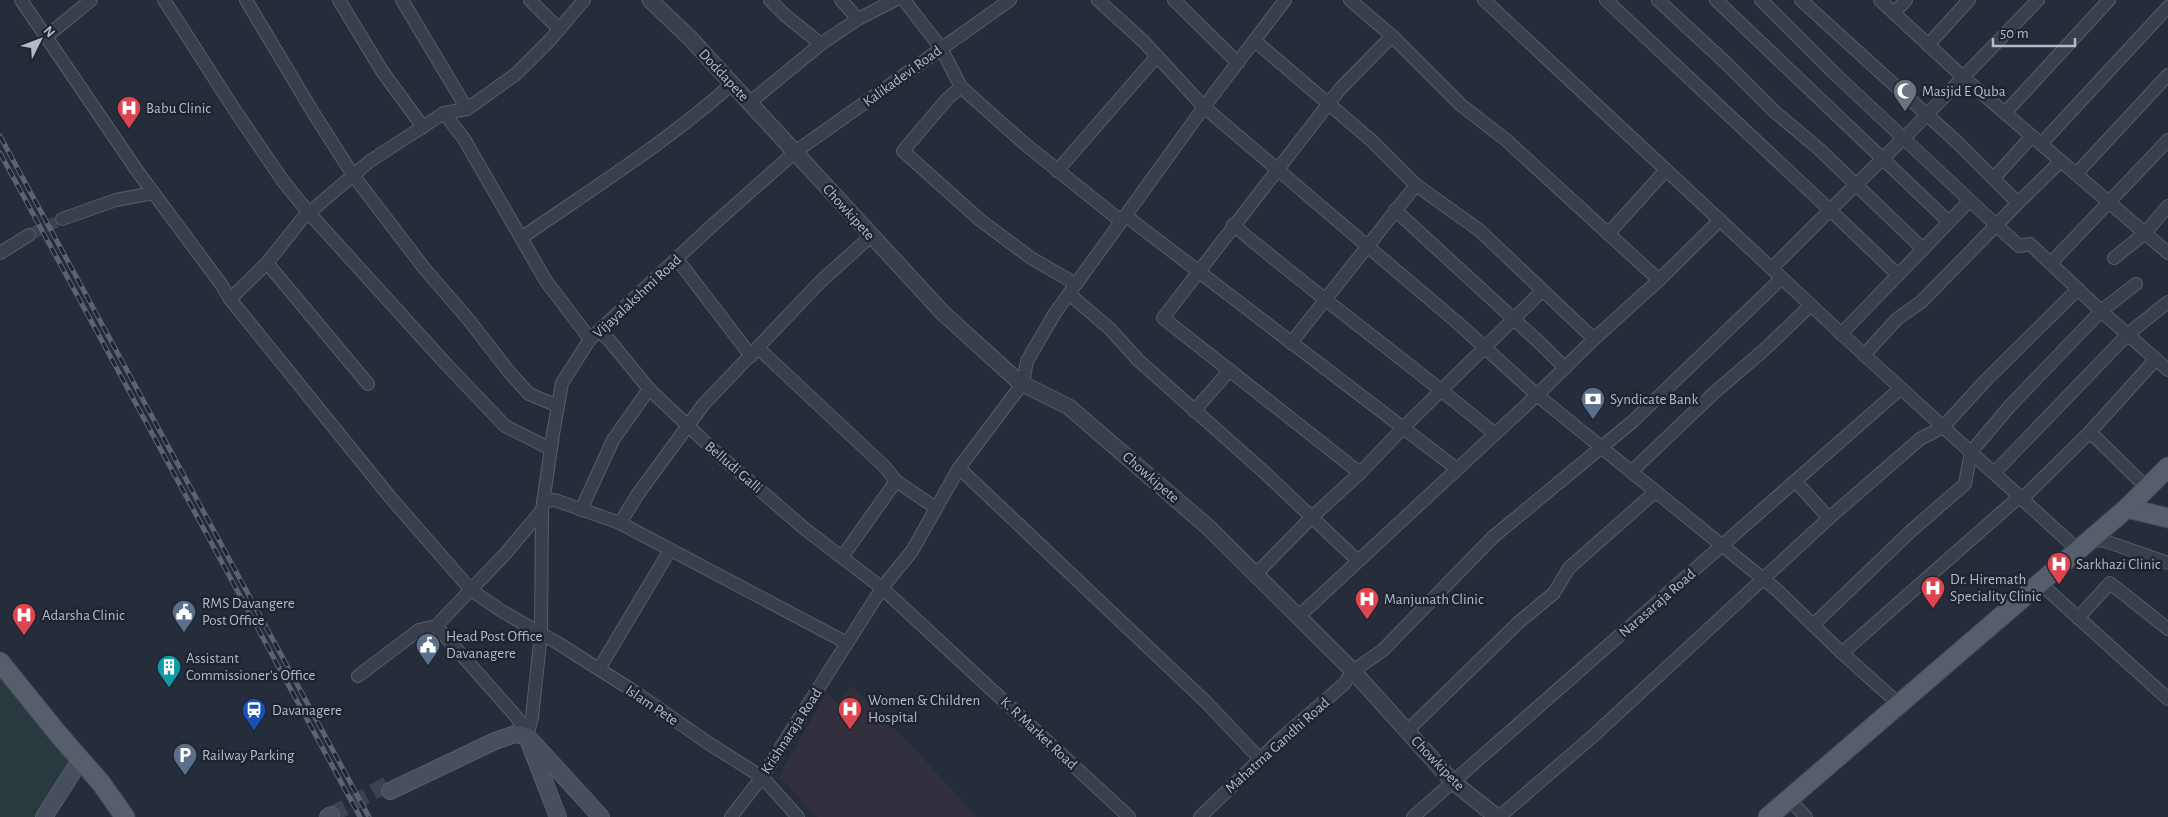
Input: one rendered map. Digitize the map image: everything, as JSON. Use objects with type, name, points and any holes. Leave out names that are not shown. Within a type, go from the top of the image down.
[{"type":"main road","points":[[1768,817],[2127,508],[2168,467]]},
{"type":"main road","points":[[2127,508],[2168,518]]},
{"type":"main road","points":[[0,662],[59,735],[101,782],[124,817]]},
{"type":"main road","points":[[389,788],[495,740],[526,732]]},
{"type":"main road","points":[[526,732],[558,817]]},
{"type":"main road","points":[[526,732],[600,817]]},
{"type":"main road","points":[[44,817],[81,759]]},
{"type":"street","name":"Islam Pete","points":[[21,0],[153,193],[222,284],[230,298],[390,497],[471,590],[599,670],[762,777],[798,817]]},
{"type":"street","points":[[47,36],[91,0]]},
{"type":"street","points":[[164,0],[282,181],[308,213],[505,426],[551,449]]},
{"type":"street","points":[[246,0],[353,175],[424,268],[529,394],[558,406]]},
{"type":"street","points":[[339,0],[382,71],[423,127]]},
{"type":"street","points":[[402,0],[467,109]]},
{"type":"street","points":[[530,0],[559,29]]},
{"type":"street","points":[[230,298],[267,262],[308,213],[353,175],[370,161],[444,113],[467,109],[516,74],[584,0]]},
{"type":"street","name":"Doddapete","points":[[650,0],[689,37],[795,152]]},
{"type":"street","points":[[770,0],[786,16],[821,44]]},
{"type":"street","points":[[841,0],[858,19]]},
{"type":"street","points":[[749,103],[821,44],[858,19],[895,0]]},
{"type":"street","points":[[904,0],[940,48],[961,87],[1057,171],[1117,218],[1126,216]]},
{"type":"street","points":[[1098,0],[1156,56],[1204,107],[1486,348],[1537,395],[1763,579],[1899,704]]},
{"type":"street","points":[[1174,0],[1238,63]]},
{"type":"street","points":[[1023,383],[1026,360],[1072,289],[1204,107],[1285,0]]},
{"type":"street","points":[[1350,0],[1392,36],[1461,105],[1506,140],[1660,280]]},
{"type":"street","points":[[1484,0],[1841,334],[2021,498],[2085,544],[2105,541],[2168,564]]},
{"type":"street","points":[[1606,0],[1898,275]]},
{"type":"street","points":[[1658,0],[1775,112],[1819,149],[1923,249]]},
{"type":"street","points":[[1716,0],[1948,222]]},
{"type":"street","points":[[1761,0],[1969,201],[2019,246],[2030,244],[2168,370]]},
{"type":"street","points":[[1801,0],[1994,178],[2018,203]]},
{"type":"street","points":[[1880,0],[1963,77],[2168,253]]},
{"type":"street","points":[[1894,13],[1906,0]]},
{"type":"street","points":[[1928,45],[1969,0]]},
{"type":"street","points":[[1772,268],[1926,115],[2038,0]]},
{"type":"street","points":[[2005,113],[2084,24],[2109,0]]},
{"type":"street","name":"Kalikadevi Road","points":[[795,152],[1002,2]]},
{"type":"street","points":[[1994,178],[2036,140],[2168,7]]},
{"type":"street","points":[[1360,473],[1163,318],[1340,89],[1392,36]]},
{"type":"street","points":[[1255,41],[1372,141],[1416,184],[1479,230],[1594,339]]},
{"type":"street","points":[[1057,171],[1156,56]]},
{"type":"street","points":[[2076,174],[2168,75]]},
{"type":"street","points":[[520,238],[661,141],[732,84]]},
{"type":"street","points":[[961,87],[948,98],[903,151],[980,220],[1072,289],[1138,360],[1263,471],[1357,560]]},
{"type":"street","name":"Belludi Galli","points":[[444,113],[464,139],[546,281],[595,335],[609,340],[649,389],[798,523],[882,588]]},
{"type":"street","points":[[2051,263],[2168,140]]},
{"type":"street","name":"Chowkipete","points":[[795,152],[943,313],[1019,382],[1069,407],[1209,528],[1353,671],[1453,782],[1498,817]]},
{"type":"street","name":"Vijayalakshmi Road","points":[[526,732],[532,717],[542,634],[543,505],[562,383],[595,335],[736,203],[795,152]]},
{"type":"street","points":[[1864,355],[1897,319],[1921,302],[2061,161]]},
{"type":"street","points":[[1608,234],[1666,170]]},
{"type":"street","points":[[1291,342],[1416,184]]},
{"type":"street","points":[[62,219],[116,200],[153,193]]},
{"type":"street","points":[[1841,334],[1969,201]]},
{"type":"street","points":[[2114,258],[2144,233],[2168,206]]},
{"type":"street","points":[[1396,210],[1565,368]]},
{"type":"street","points":[[1126,216],[1457,469]]},
{"type":"street","points":[[1298,616],[1537,395],[1594,339],[1660,280],[1720,220]]},
{"type":"street","points":[[1233,225],[1289,272],[1326,298],[1495,434]]},
{"type":"street","points":[[0,253],[29,236]]},
{"type":"street","points":[[620,523],[638,494],[703,405],[820,282],[871,236]]},
{"type":"street","points":[[677,259],[755,352],[885,467],[896,481],[936,508]]},
{"type":"street","points":[[267,262],[368,384]]},
{"type":"street","name":"Mahatma Gandhi Road","points":[[1200,817],[1260,759],[1344,684],[1353,671],[1383,650],[1493,537],[1632,422],[1782,278]]},
{"type":"street","points":[[1813,625],[1912,530],[1965,484],[1971,452],[2009,407],[2102,311],[2136,284]]},
{"type":"street","points":[[1498,817],[1594,736],[1829,518],[1920,439],[1944,427],[1987,379],[2078,289]]},
{"type":"street","points":[[1256,574],[1542,291]]},
{"type":"street","points":[[1994,473],[2128,334],[2168,302]]},
{"type":"street","points":[[1631,472],[1764,350],[1810,304]]},
{"type":"street","points":[[1842,653],[2021,498],[2090,432],[2156,359]]},
{"type":"street","points":[[1194,411],[1230,370]]},
{"type":"street","name":"Krishnaraja Road","points":[[731,817],[762,777],[882,588],[912,550],[959,468],[1023,383]]},
{"type":"street","name":"Narasaraja Road","points":[[1413,817],[1901,388]]},
{"type":"street","points":[[581,510],[613,440],[649,389]]},
{"type":"street","points":[[2090,432],[2147,488]]},
{"type":"street","points":[[959,468],[1206,702],[1260,759]]},
{"type":"street","points":[[842,557],[896,481]]},
{"type":"street","points":[[1795,481],[1829,518]]},
{"type":"street","points":[[1407,731],[1520,622],[1554,593],[1570,568],[1655,492]]},
{"type":"street","points":[[358,676],[419,630],[436,626],[506,553],[543,505],[556,500],[620,523],[847,643]]},
{"type":"street","points":[[599,670],[670,550]]},
{"type":"street","points":[[2040,583],[2168,699]]},
{"type":"street","points":[[2078,618],[2110,583],[2168,629]]},
{"type":"street","name":"K. R Market Road","points":[[882,588],[1129,817]]},
{"type":"street","points":[[436,626],[526,732]]},
{"type":"street","points":[[1789,799],[1806,817]]},
{"type":"shaded area","points":[[0,662],[75,757],[35,817],[0,817]]},
{"type":"shaded area","name":"Women & Children Hospital","points":[[853,686],[977,817],[817,817],[779,776],[826,694],[837,702]]},
{"type":"tunnel","points":[[29,235],[62,219]]},
{"type":"tunnel","points":[[331,815],[388,784]]},
{"type":"railway","points":[[0,136],[369,817]]},
{"type":"railway","points":[[0,153],[360,817]]},
{"type":"place","name":"Masjid E Quba","points":[[1905,112]]},
{"type":"place","name":"Babu Clinic","points":[[129,129]]},
{"type":"place","name":"Syndicate Bank","points":[[1593,420]]},
{"type":"place","name":"Sarkhazi Clinic","points":[[2059,585]]},
{"type":"place","name":"Dr. Hiremath Speciality Clinic","points":[[1933,609]]},
{"type":"place","name":"Manjunath Clinic","points":[[1367,620]]},
{"type":"place","name":"RMS Davangere Post Office","points":[[184,633]]},
{"type":"place","name":"Adarsha Clinic","points":[[24,636]]},
{"type":"place","name":"Head Post Office Davanagere","points":[[428,666]]},
{"type":"place","name":"Assistant Commissioner's Office","points":[[169,688]]},
{"type":"place","name":"Women & Children Hospital","points":[[850,730]]},
{"type":"place","name":"Davanagere","points":[[254,731]]},
{"type":"place","name":"Railway Parking","points":[[185,776]]}]
